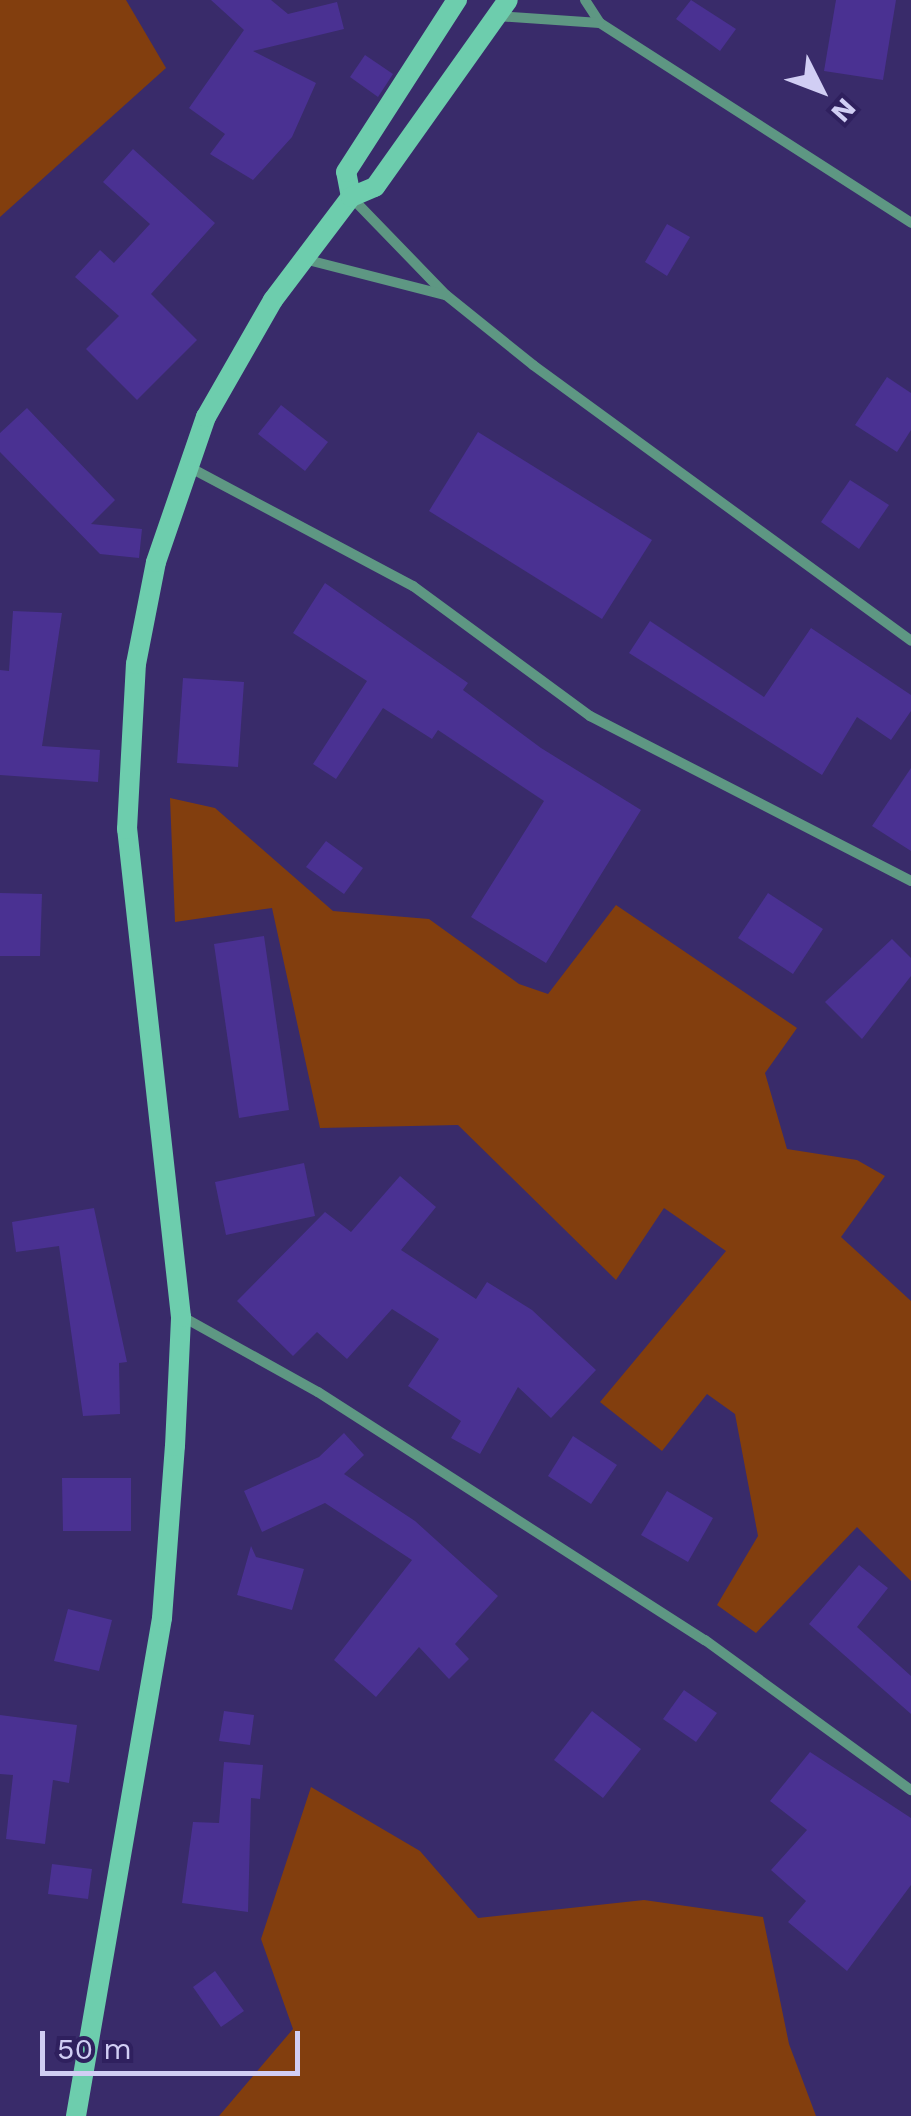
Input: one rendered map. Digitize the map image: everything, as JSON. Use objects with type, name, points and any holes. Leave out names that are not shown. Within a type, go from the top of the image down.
[{"type":"street","points":[[456,0],[346,172],[351,197],[446,295],[739,524],[911,641]]},
{"type":"street","points":[[585,0],[600,23]]},
{"type":"street","points":[[76,2116],[162,1618],[181,1317],[127,829],[136,664],[156,562],[189,467],[230,368],[304,258],[351,197],[374,187],[503,8],[600,23],[911,223]]},
{"type":"street","points":[[304,258],[446,295]]},
{"type":"street","points":[[189,467],[413,586],[590,716],[911,881]]},
{"type":"street","points":[[181,1317],[318,1392],[705,1640],[911,1790]]},
{"type":"shaded area","points":[[0,0],[126,0],[166,68],[0,217]]},
{"type":"shaded area","points":[[170,798],[215,808],[333,911],[429,919],[519,984],[548,994],[616,905],[797,1028],[765,1073],[787,1149],[857,1160],[885,1176],[841,1237],[911,1301],[911,1581],[857,1527],[756,1633],[717,1605],[758,1536],[735,1414],[707,1394],[662,1451],[600,1402],[726,1251],[664,1208],[616,1280],[458,1125],[320,1128],[272,908],[175,922]]},
{"type":"shaded area","points":[[311,1787],[420,1851],[478,1918],[644,1900],[763,1917],[789,2044],[816,2116],[219,2116],[293,2029],[261,1939]]},
{"type":"building","points":[[211,0],[271,0],[288,14],[337,2],[344,29],[253,51],[316,83],[292,137],[253,180],[210,154],[225,134],[189,108],[244,30]]},
{"type":"building","points":[[691,0],[736,29],[720,51],[676,19]]},
{"type":"building","points":[[836,0],[896,0],[883,80],[824,71]]},
{"type":"building","points":[[365,55],[393,74],[378,97],[350,77]]},
{"type":"building","points":[[133,149],[215,223],[151,294],[197,340],[137,400],[86,349],[119,316],[75,277],[100,250],[114,263],[150,224],[103,182]]},
{"type":"building","points":[[667,224],[690,237],[667,276],[645,262]]},
{"type":"building","points":[[887,377],[911,393],[911,430],[897,452],[855,425]]},
{"type":"building","points":[[281,405],[328,442],[305,471],[258,434]]},
{"type":"building","points":[[27,408],[115,500],[91,524],[142,529],[139,558],[100,554],[0,452],[0,433]]},
{"type":"building","points":[[478,432],[652,540],[602,619],[429,511]]},
{"type":"building","points":[[850,480],[889,505],[859,549],[821,522]]},
{"type":"building","points":[[325,583],[468,683],[463,690],[541,748],[641,810],[546,963],[471,917],[544,801],[438,730],[432,739],[383,708],[336,779],[313,764],[367,681],[293,633]]},
{"type":"building","points":[[13,611],[62,613],[42,746],[100,750],[98,782],[0,775],[0,670],[9,671]]},
{"type":"building","points":[[650,621],[764,697],[811,628],[911,695],[911,711],[891,740],[857,717],[822,775],[629,653]]},
{"type":"building","points":[[183,678],[244,682],[238,767],[177,763]]},
{"type":"building","points":[[911,768],[911,851],[872,826]]},
{"type":"building","points":[[326,841],[363,868],[344,894],[306,867]]},
{"type":"building","points":[[0,893],[42,894],[40,956],[0,956]]},
{"type":"building","points":[[768,893],[823,929],[793,974],[738,938]]},
{"type":"building","points":[[264,936],[289,1110],[239,1118],[214,944]]},
{"type":"building","points":[[892,939],[911,958],[911,976],[862,1039],[825,1002]]},
{"type":"building","points":[[304,1163],[315,1216],[226,1235],[215,1182]]},
{"type":"building","points":[[400,1176],[436,1207],[401,1250],[476,1299],[487,1282],[532,1310],[596,1370],[551,1418],[518,1387],[480,1454],[451,1438],[461,1421],[408,1386],[439,1339],[392,1309],[347,1359],[317,1332],[293,1356],[237,1301],[325,1212],[351,1232]]},
{"type":"building","points":[[94,1208],[127,1362],[119,1363],[120,1414],[83,1416],[59,1246],[16,1252],[12,1222]]},
{"type":"building","points":[[344,1433],[364,1455],[344,1474],[415,1521],[498,1596],[455,1644],[469,1659],[449,1679],[419,1647],[376,1697],[334,1660],[412,1560],[325,1503],[262,1532],[244,1491],[319,1457]]},
{"type":"building","points":[[573,1436],[617,1465],[591,1504],[548,1476]]},
{"type":"building","points":[[62,1478],[131,1478],[131,1531],[63,1531]]},
{"type":"building","points":[[667,1491],[713,1518],[688,1562],[641,1535]]},
{"type":"building","points":[[251,1546],[256,1557],[304,1569],[292,1610],[237,1595]]},
{"type":"building","points":[[859,1565],[888,1588],[857,1627],[911,1676],[911,1714],[809,1624]]},
{"type":"building","points":[[68,1609],[112,1620],[99,1671],[54,1661]]},
{"type":"building","points":[[684,1690],[717,1713],[696,1742],[663,1719]]},
{"type":"building","points":[[224,1711],[254,1715],[250,1745],[219,1741]]},
{"type":"building","points":[[592,1711],[641,1749],[603,1798],[554,1760]]},
{"type":"building","points":[[0,1715],[77,1725],[69,1783],[53,1780],[45,1844],[6,1839],[13,1775],[0,1774]]},
{"type":"building","points":[[810,1752],[911,1818],[911,1885],[847,1971],[788,1922],[806,1901],[771,1870],[807,1830],[770,1801]]},
{"type":"building","points":[[224,1762],[263,1765],[260,1799],[251,1798],[248,1912],[182,1903],[193,1822],[219,1823]]},
{"type":"building","points":[[52,1864],[92,1869],[88,1899],[48,1894]]},
{"type":"building","points":[[215,1971],[244,2011],[221,2027],[193,1987]]}]
